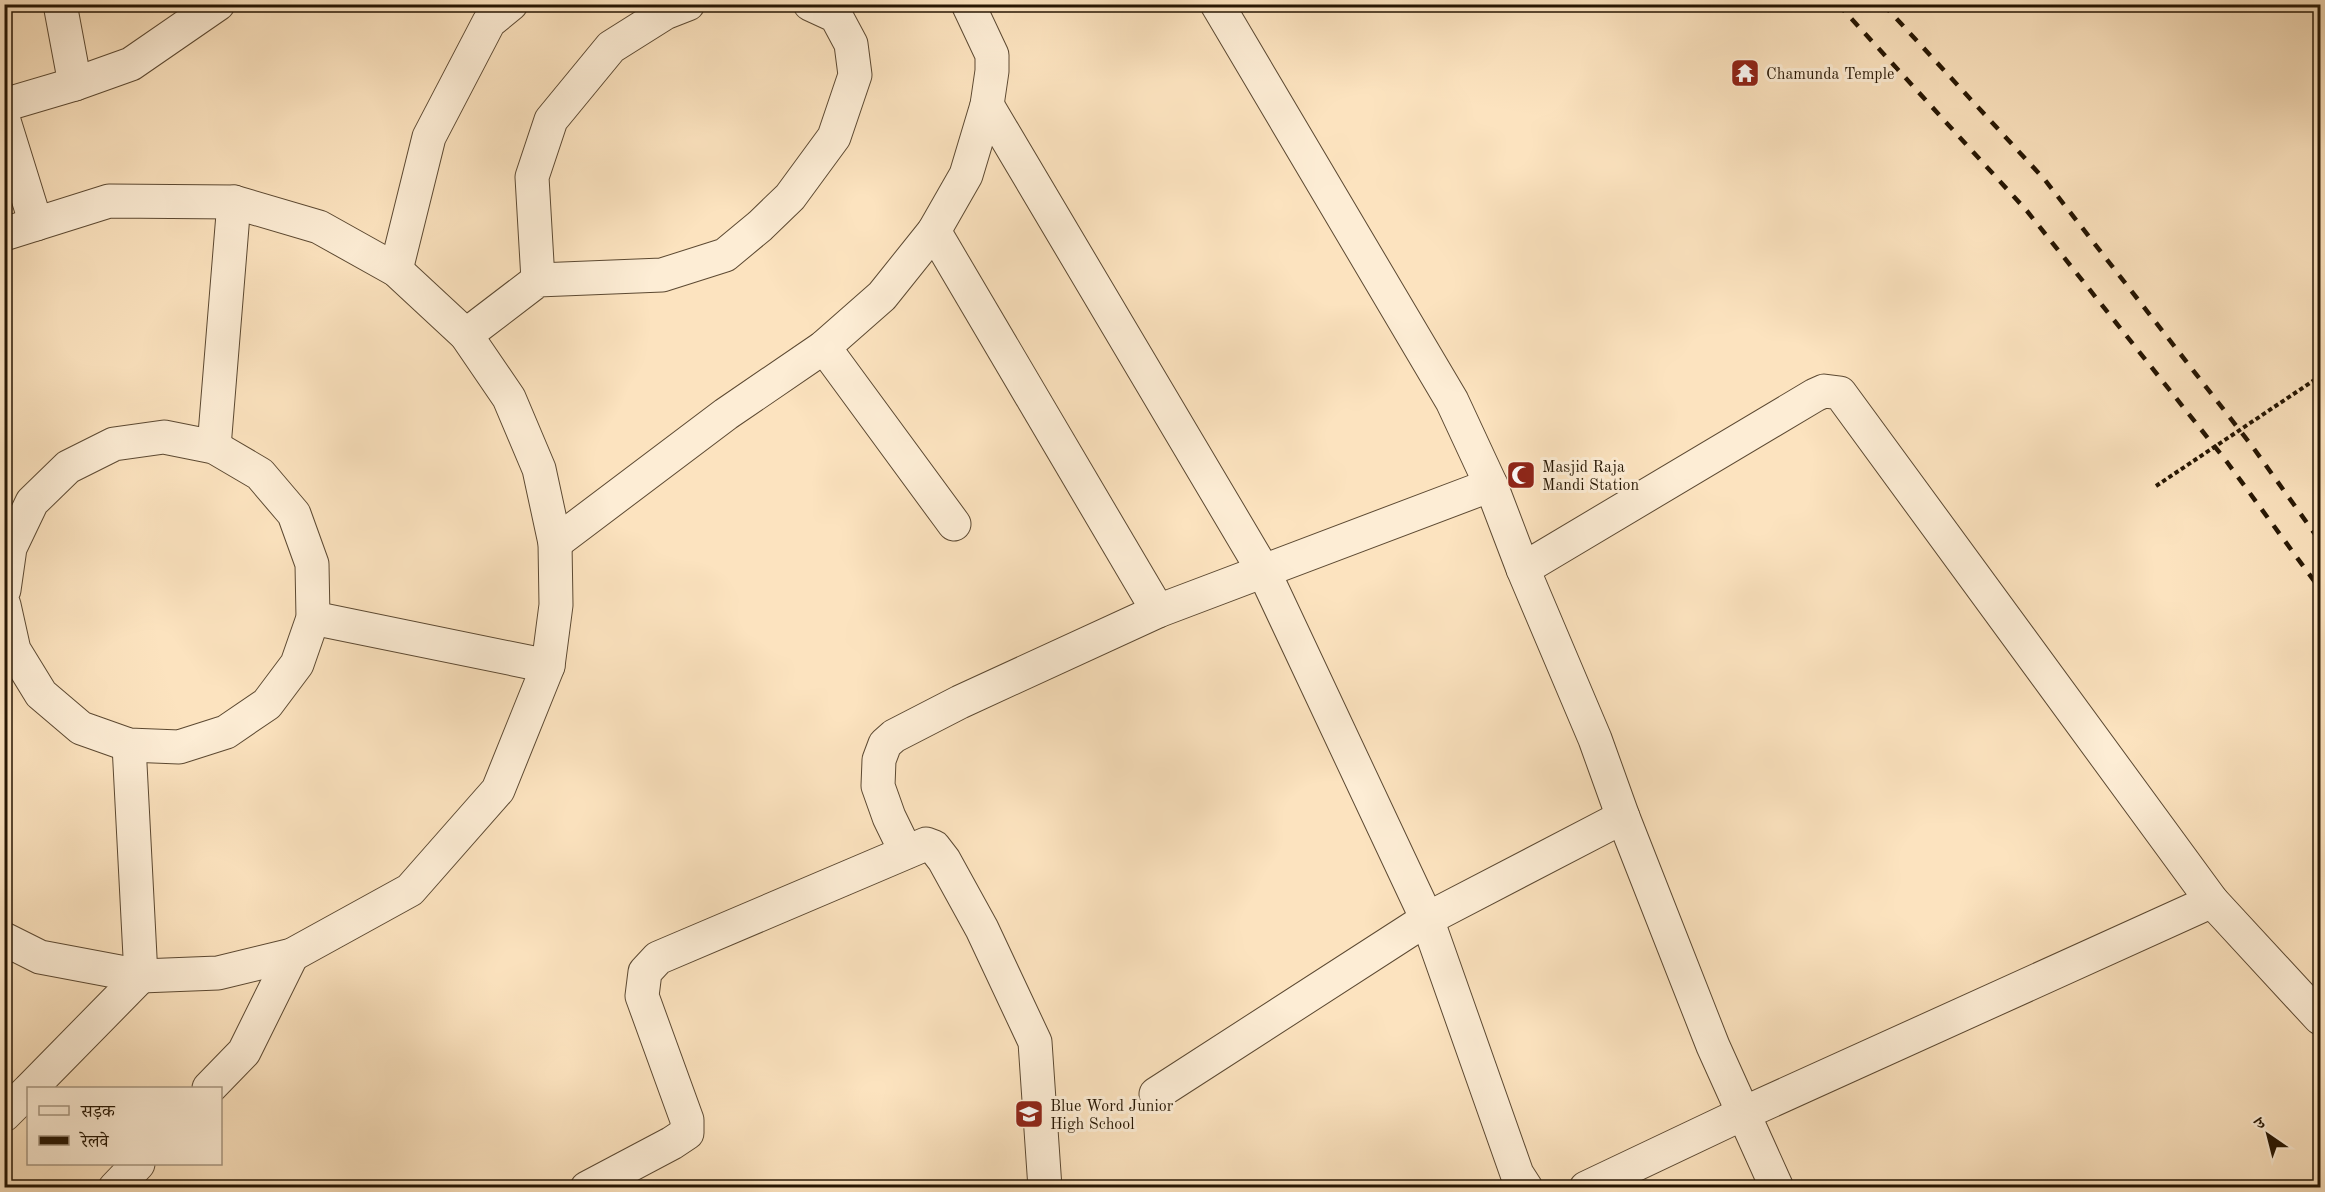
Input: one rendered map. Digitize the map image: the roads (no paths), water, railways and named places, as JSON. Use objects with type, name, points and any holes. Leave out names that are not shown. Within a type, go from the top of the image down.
[{"type":"street","points":[[60,4],[75,84]]},
{"type":"street","points":[[4,105],[75,84],[131,64],[218,4]]},
{"type":"street","points":[[396,270],[429,137],[489,22],[511,4]]},
{"type":"street","points":[[538,280],[532,177],[551,120],[611,47],[665,13],[688,4]]},
{"type":"street","points":[[555,543],[726,414],[825,347],[882,296],[934,231],[966,175],[987,105],[992,55],[968,4]]},
{"type":"street","points":[[1217,4],[1452,401],[1491,485],[1523,569],[1595,739],[1623,817],[1742,1114],[1777,1188]]},
{"type":"street","points":[[466,335],[538,280],[662,275],[725,255],[760,226],[790,197],[834,137],[855,75],[851,44],[831,8]]},
{"type":"street","points":[[987,105],[1264,572],[1427,919],[1517,1174],[1526,1188]]},
{"type":"street","points":[[4,121],[36,224]]},
{"type":"street","points":[[4,234],[110,201],[234,202],[319,227],[396,270],[466,335],[514,408],[539,469],[555,543],[556,605],[548,666],[498,790],[410,890],[292,955],[218,973],[141,976],[40,957],[4,939]]},
{"type":"street","points":[[214,447],[234,202]]},
{"type":"street","points":[[934,231],[1158,611]]},
{"type":"street","points":[[825,347],[954,524]]},
{"type":"street","points":[[1523,569],[1815,395],[1824,391],[1840,393],[2212,902],[2320,1018]]},
{"type":"street","points":[[4,590],[7,547],[32,502],[68,466],[114,444],[164,437],[214,447],[260,474],[294,514],[312,564],[313,618],[297,664],[267,704],[226,732],[179,747],[129,745],[81,728],[41,694],[14,650],[4,605]]},
{"type":"street","points":[[906,852],[889,817],[878,786],[879,760],[885,744],[894,736],[960,702],[1158,611],[1491,485]]},
{"type":"street","points":[[313,618],[548,666]]},
{"type":"street","points":[[33,1087],[141,976],[129,745]]},
{"type":"street","points":[[1156,1094],[1427,919],[1623,817]]},
{"type":"street","points":[[587,1188],[687,1133],[687,1120],[642,996],[645,972],[658,958],[926,844],[934,847],[944,860],[982,929],[1035,1042],[1045,1188]]},
{"type":"street","points":[[1586,1188],[1742,1114],[2212,902]]},
{"type":"street","points":[[212,1087],[244,1052],[292,955]]},
{"type":"street","points":[[4,1115],[27,1093]]},
{"type":"street","points":[[115,1188],[137,1165]]},
{"type":"railway","points":[[1838,4],[2027,211],[2227,462],[2320,589]]},
{"type":"railway","points":[[1883,4],[2045,180],[2252,446],[2320,541]]},
{"type":"place","name":"Chamunda Temple","points":[[1745,73]]},
{"type":"place","name":"Masjid Raja Mandi Station","points":[[1521,475]]},
{"type":"place","name":"Blue Word Junior High School","points":[[1029,1114]]}]
